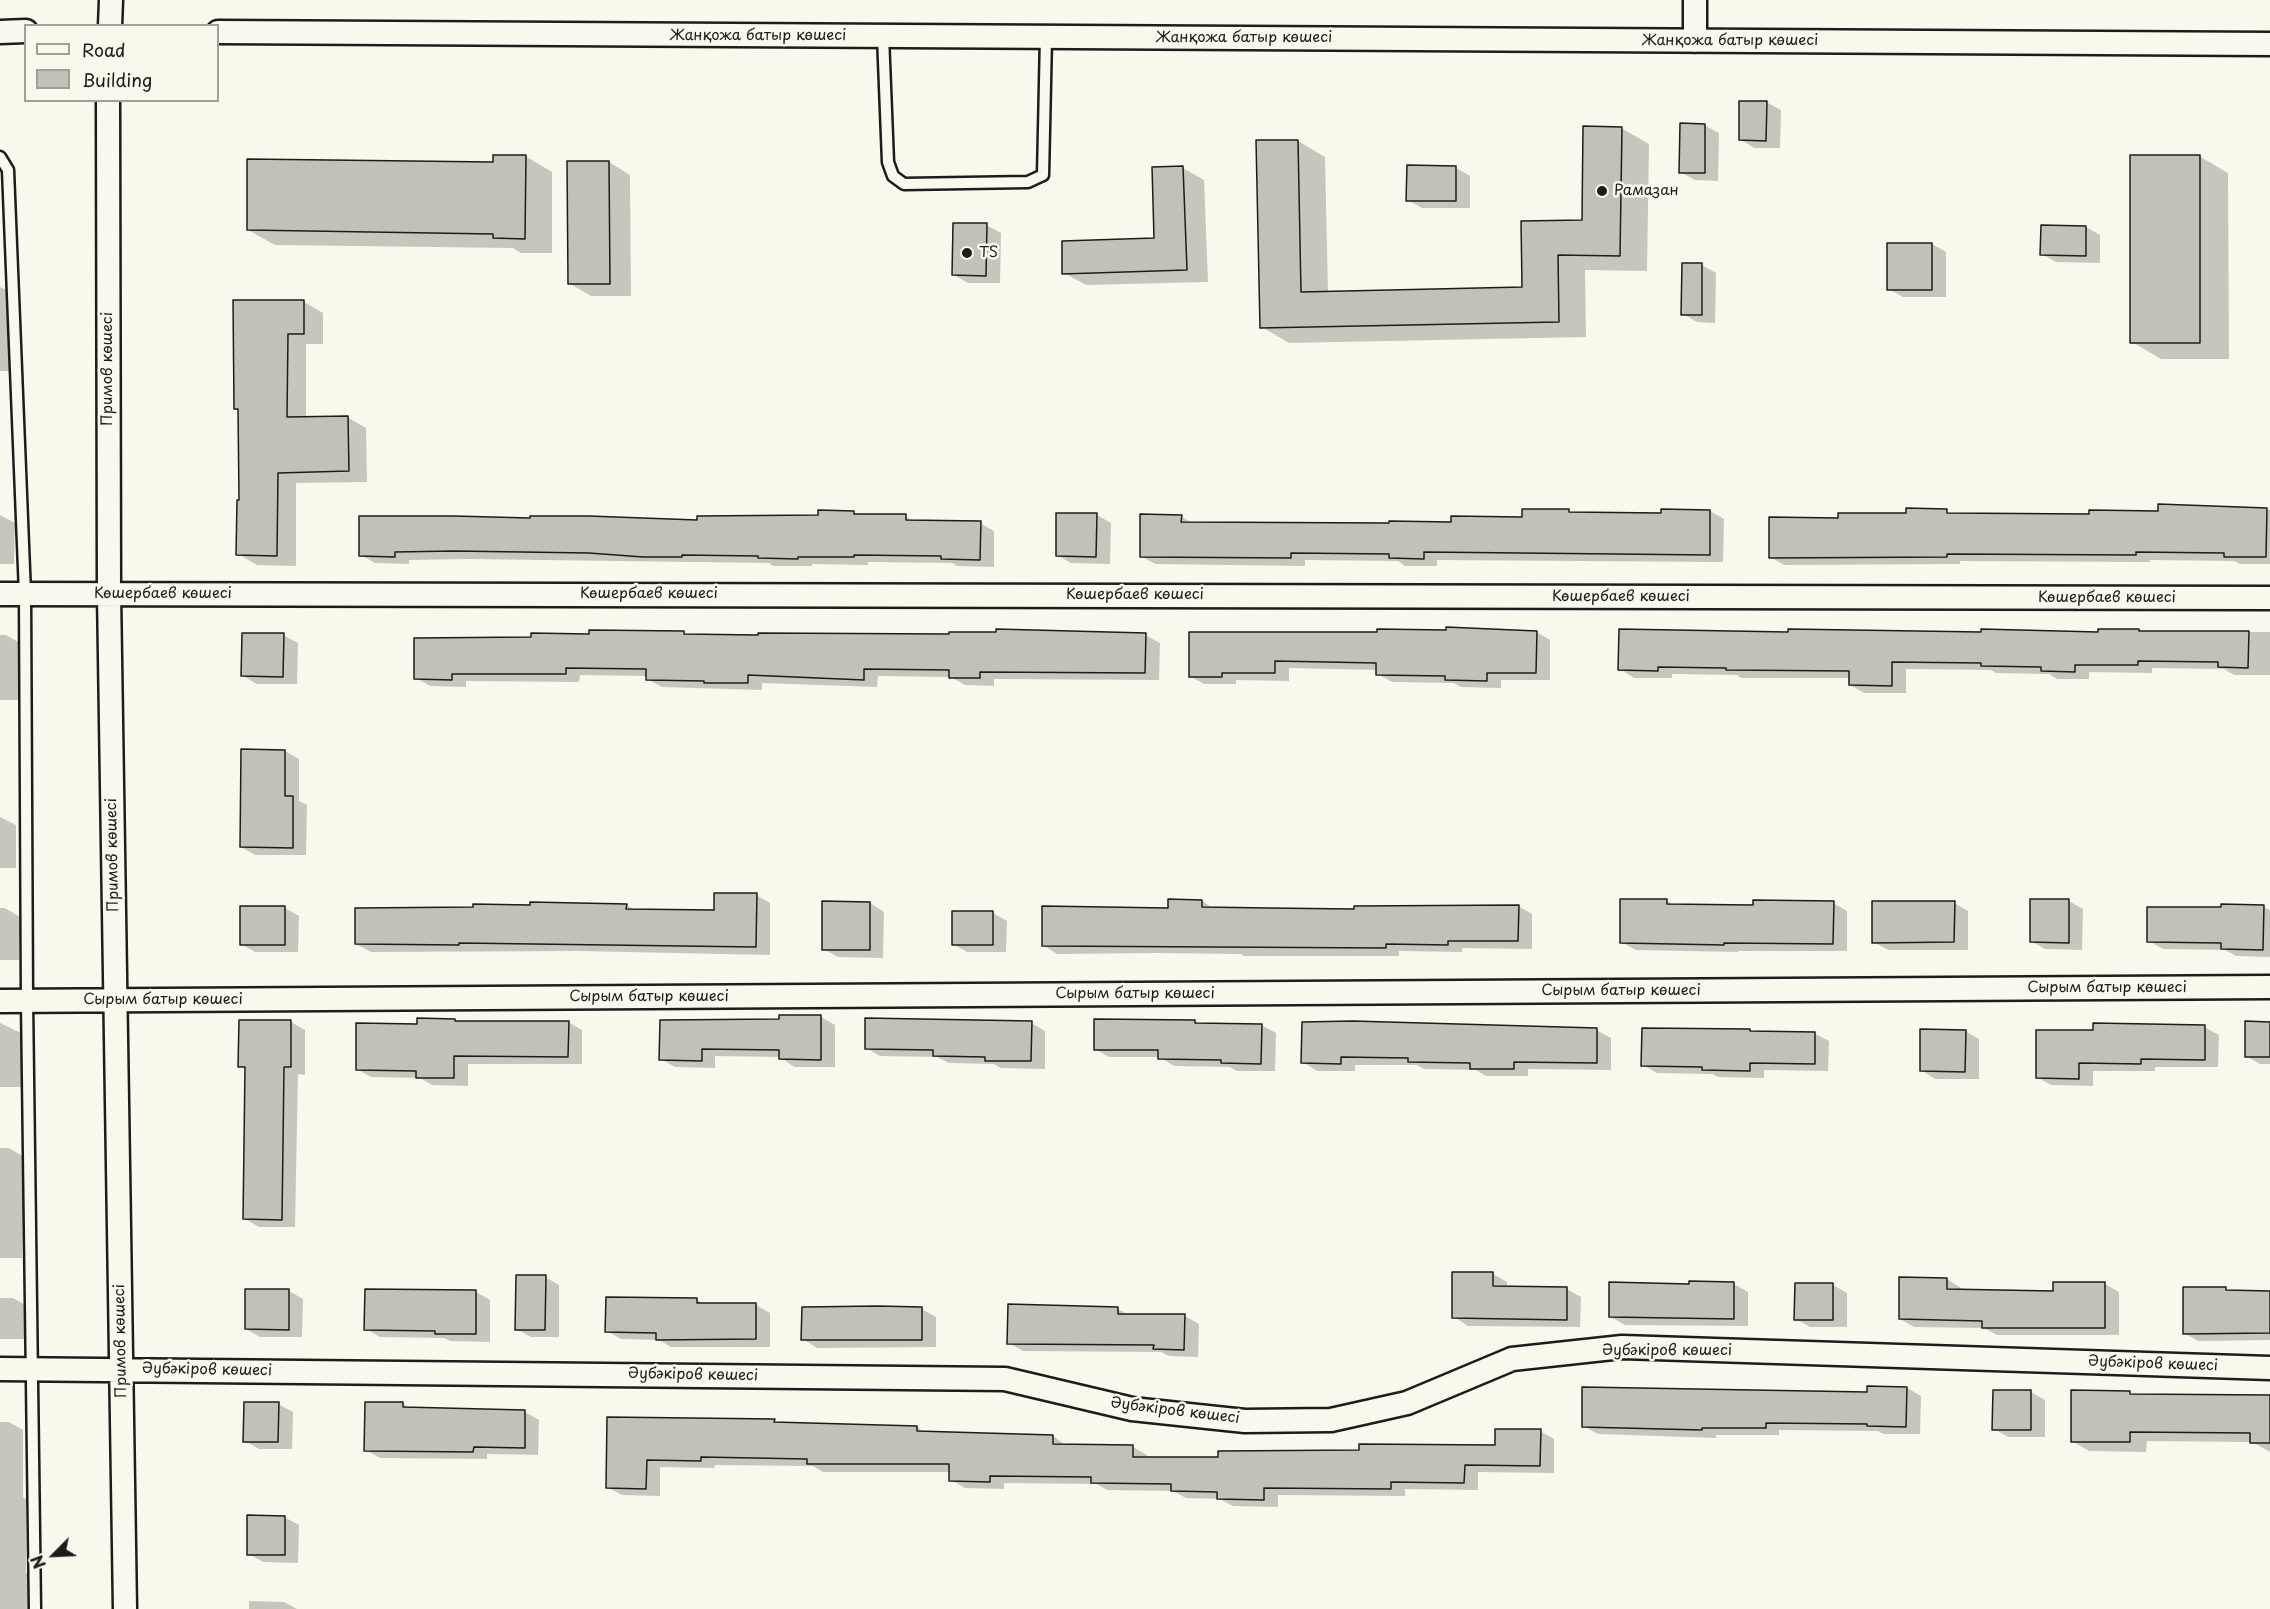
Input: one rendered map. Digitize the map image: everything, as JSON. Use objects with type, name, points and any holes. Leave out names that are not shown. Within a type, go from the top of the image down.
[{"type":"street","points":[[110,24],[111,0]]},
{"type":"street","points":[[1695,0],[1695,41]]},
{"type":"street","points":[[0,32],[24,32]]},
{"type":"street","name":"Жанқожа батыр көшесі","points":[[219,32],[2270,44]]},
{"type":"street","name":"Примов көшесі","points":[[108,102],[109,594],[125,1609]]},
{"type":"street","name":"Көшербаев көшесі","points":[[0,594],[2270,598]]},
{"type":"street","name":"Сырым батыр көшесі","points":[[0,1001],[2270,987]]},
{"type":"street","name":"Әубәкіров көшесі","points":[[0,1369],[1005,1379],[1132,1409],[1245,1421],[1266,1421],[1331,1420],[1407,1403],[1512,1359],[1622,1347],[2270,1368]]},
{"type":"lane","points":[[883,36],[888,162],[893,176],[904,184],[1028,182],[1042,174],[1046,37]]},
{"type":"lane","points":[[0,157],[8,170],[25,594],[27,1001],[35,1609]]},
{"type":"building","points":[[1739,101],[1767,101],[1766,141],[1739,140]]},
{"type":"building","points":[[1680,123],[1705,124],[1705,173],[1679,173]]},
{"type":"building","points":[[1583,126],[1622,127],[1620,256],[1558,255],[1559,322],[1260,328],[1256,140],[1298,140],[1301,292],[1522,287],[1521,221],[1582,220]]},
{"type":"building","points":[[493,155],[526,155],[525,239],[493,238],[493,234],[247,230],[247,159],[493,162]]},
{"type":"building","points":[[2130,155],[2200,155],[2200,343],[2130,343]]},
{"type":"building","points":[[567,161],[609,161],[610,284],[568,284]]},
{"type":"building","points":[[1407,165],[1456,166],[1456,201],[1406,201]]},
{"type":"building","points":[[1183,166],[1187,270],[1062,274],[1062,241],[1154,238],[1152,167]]},
{"type":"building","points":[[953,223],[987,223],[986,276],[952,275]]},
{"type":"building","points":[[2041,225],[2086,226],[2086,256],[2040,255]]},
{"type":"building","points":[[1887,243],[1932,243],[1932,290],[1887,290]]},
{"type":"building","points":[[1682,263],[1702,263],[1702,315],[1681,315]]},
{"type":"building","points":[[233,300],[304,300],[304,334],[288,334],[287,417],[348,416],[349,471],[278,473],[277,556],[236,555],[237,500],[239,500],[238,409],[234,409]]},
{"type":"building","points":[[2158,504],[2267,508],[2266,557],[2224,557],[2224,553],[2136,552],[2136,555],[1947,554],[1947,557],[1769,558],[1769,517],[1838,518],[1838,513],[1906,513],[1906,508],[1947,509],[1947,513],[2089,514],[2089,510],[2158,511]]},
{"type":"building","points":[[1522,509],[1661,513],[1661,509],[1710,510],[1710,555],[1424,552],[1424,559],[1389,558],[1389,554],[1291,553],[1291,558],[1140,557],[1140,514],[1182,515],[1181,522],[1389,523],[1389,521],[1451,522],[1451,516],[1522,517]]},
{"type":"building","points":[[818,510],[854,511],[854,514],[906,514],[906,520],[981,521],[980,560],[941,559],[941,556],[854,555],[854,557],[798,557],[798,559],[758,558],[758,556],[643,557],[589,553],[454,551],[395,552],[395,557],[359,556],[359,516],[530,518],[530,516],[589,516],[697,520],[697,516],[818,515]]},
{"type":"building","points":[[1056,513],[1097,513],[1096,557],[1056,556]]},
{"type":"building","points":[[1446,627],[1537,631],[1536,673],[1487,673],[1487,681],[1445,680],[1445,676],[1376,675],[1376,663],[1275,661],[1275,673],[1222,673],[1222,677],[1189,677],[1189,632],[1377,632],[1377,629],[1446,630]]},
{"type":"building","points":[[996,629],[1146,633],[1145,673],[980,672],[980,678],[949,678],[949,670],[864,669],[864,680],[748,675],[748,683],[704,683],[704,681],[646,680],[646,669],[566,668],[566,674],[452,674],[452,680],[414,679],[414,638],[531,637],[531,633],[589,634],[589,630],[684,631],[684,634],[758,635],[758,633],[949,634],[949,632],[996,632]]},
{"type":"building","points":[[1619,629],[1788,632],[1788,629],[1981,632],[1981,629],[2098,632],[2098,629],[2249,631],[2248,668],[2218,667],[2218,662],[2138,661],[2138,665],[2075,665],[2075,672],[2041,671],[2041,667],[1981,666],[1981,663],[1892,662],[1892,686],[1849,685],[1849,671],[1658,667],[1658,671],[1618,670]]},
{"type":"building","points":[[242,633],[284,633],[283,677],[241,676]]},
{"type":"building","points":[[241,749],[285,750],[285,796],[293,796],[293,848],[240,847]]},
{"type":"building","points":[[714,893],[757,893],[756,947],[355,944],[355,908],[473,907],[473,904],[530,905],[530,902],[627,904],[626,909],[714,910]]},
{"type":"building","points":[[1168,899],[1202,900],[1202,907],[1354,909],[1354,906],[1519,905],[1518,941],[1448,941],[1448,945],[1386,944],[1386,948],[1042,946],[1042,906],[1168,908]]},
{"type":"building","points":[[1620,899],[1667,899],[1667,904],[1753,905],[1753,900],[1834,901],[1833,944],[1620,943]]},
{"type":"building","points":[[2030,899],[2069,899],[2069,943],[2030,942]]},
{"type":"building","points":[[822,901],[870,902],[870,950],[822,950]]},
{"type":"building","points":[[1872,901],[1955,901],[1954,942],[1872,943]]},
{"type":"building","points":[[2221,904],[2264,905],[2263,950],[2221,949],[2221,943],[2147,942],[2147,907],[2221,907]]},
{"type":"building","points":[[240,906],[285,906],[285,945],[240,945]]},
{"type":"building","points":[[952,911],[993,911],[993,945],[952,945]]},
{"type":"building","points":[[779,1015],[821,1015],[821,1060],[779,1059],[779,1050],[702,1049],[702,1061],[659,1060],[660,1020],[779,1019]]},
{"type":"building","points":[[417,1018],[455,1019],[455,1021],[569,1021],[568,1057],[454,1056],[454,1078],[416,1078],[416,1071],[356,1070],[356,1023],[417,1024]]},
{"type":"building","points":[[865,1018],[1032,1021],[1031,1061],[985,1061],[985,1057],[933,1056],[933,1050],[865,1049]]},
{"type":"building","points":[[1094,1019],[1195,1020],[1195,1023],[1262,1024],[1261,1064],[1221,1063],[1221,1060],[1158,1059],[1158,1050],[1094,1050]]},
{"type":"building","points":[[239,1020],[291,1020],[291,1067],[284,1067],[282,1220],[243,1219],[245,1067],[238,1067]]},
{"type":"building","points":[[1353,1021],[1597,1028],[1597,1063],[1514,1062],[1514,1069],[1470,1069],[1470,1063],[1408,1062],[1408,1058],[1341,1057],[1341,1064],[1301,1063],[1302,1022]]},
{"type":"building","points":[[2245,1021],[2270,1022],[2270,1057],[2245,1057]]},
{"type":"building","points":[[2093,1023],[2205,1025],[2205,1060],[2141,1059],[2141,1064],[2079,1063],[2079,1079],[2036,1078],[2036,1030],[2093,1030]]},
{"type":"building","points":[[1642,1028],[1815,1032],[1815,1064],[1750,1063],[1750,1071],[1641,1066]]},
{"type":"building","points":[[1920,1029],[1966,1030],[1965,1072],[1920,1071]]},
{"type":"building","points":[[1452,1272],[1493,1272],[1493,1286],[1567,1287],[1567,1320],[1452,1318]]},
{"type":"building","points":[[516,1275],[546,1275],[545,1330],[515,1330]]},
{"type":"building","points":[[1899,1277],[1947,1278],[1947,1289],[2053,1291],[2053,1282],[2105,1282],[2105,1328],[1982,1328],[1982,1321],[1899,1319]]},
{"type":"building","points":[[1689,1281],[1734,1282],[1734,1319],[1609,1317],[1609,1282],[1689,1284]]},
{"type":"building","points":[[1795,1283],[1833,1283],[1833,1320],[1794,1320]]},
{"type":"building","points":[[2183,1287],[2226,1287],[2226,1290],[2270,1291],[2270,1333],[2183,1334]]},
{"type":"building","points":[[245,1289],[289,1289],[289,1330],[245,1329]]},
{"type":"building","points":[[365,1289],[476,1290],[476,1334],[364,1330]]},
{"type":"building","points":[[606,1297],[697,1298],[697,1303],[756,1303],[756,1339],[656,1340],[656,1333],[605,1332]]},
{"type":"building","points":[[1008,1304],[1118,1307],[1118,1314],[1185,1314],[1184,1350],[1153,1349],[1154,1345],[1007,1344]]},
{"type":"building","points":[[802,1307],[922,1307],[922,1340],[801,1340]]},
{"type":"building","points":[[1867,1386],[1907,1387],[1906,1427],[1867,1426],[1867,1424],[1766,1423],[1766,1428],[1702,1428],[1702,1430],[1582,1427],[1582,1387],[1867,1392]]},
{"type":"building","points":[[1993,1390],[2031,1390],[2031,1430],[1992,1430]]},
{"type":"building","points":[[2071,1390],[2130,1391],[2130,1394],[2270,1395],[2270,1443],[2250,1443],[2250,1433],[2130,1432],[2130,1442],[2071,1442]]},
{"type":"building","points":[[244,1402],[279,1402],[278,1442],[243,1442]]},
{"type":"building","points":[[365,1402],[403,1402],[403,1407],[525,1410],[525,1448],[474,1447],[473,1452],[364,1451]]},
{"type":"building","points":[[607,1417],[775,1419],[774,1422],[917,1426],[917,1431],[1053,1435],[1053,1444],[1133,1445],[1133,1457],[1218,1457],[1218,1451],[1359,1450],[1359,1444],[1495,1445],[1495,1429],[1541,1429],[1540,1466],[1465,1465],[1464,1483],[1391,1482],[1391,1489],[1264,1488],[1264,1500],[1217,1499],[1217,1492],[1171,1491],[1171,1484],[1091,1483],[1091,1477],[990,1476],[990,1482],[949,1481],[949,1464],[807,1464],[807,1459],[701,1457],[701,1461],[647,1460],[646,1489],[606,1488]]},
{"type":"building","points":[[247,1515],[285,1516],[285,1555],[247,1555]]},
{"type":"place","name":"Рамазан","points":[[1602,191]]},
{"type":"place","name":"TS","points":[[967,253]]}]
